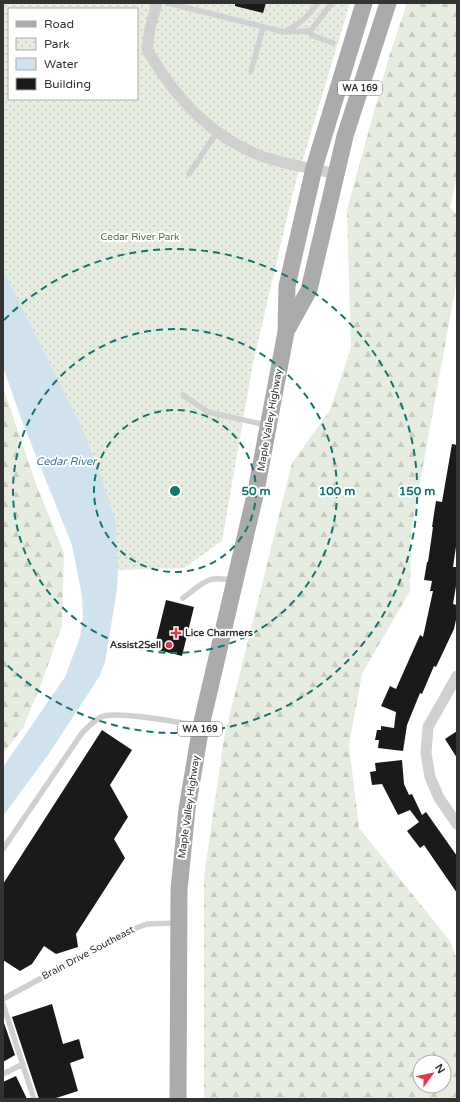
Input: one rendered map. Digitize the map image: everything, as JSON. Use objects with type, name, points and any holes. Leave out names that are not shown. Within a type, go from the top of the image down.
[{"type":"main road","name":"Maple Valley Highway","points":[[178,1099],[178,923],[183,843],[200,726],[256,491],[286,332],[287,286],[314,168],[364,3]]},
{"type":"main road","name":"Maple Valley Highway","points":[[286,332],[309,290],[345,136],[388,3]]},
{"type":"street","points":[[157,3],[150,28],[147,50],[179,97],[203,122],[245,148],[265,157],[336,174]]},
{"type":"street","points":[[457,676],[428,727],[426,753],[430,777],[439,798],[457,824]]},
{"type":"lane","points":[[168,3],[263,28],[284,32],[307,31],[315,26],[332,3]]},
{"type":"lane","points":[[284,32],[297,26],[306,18],[318,3]]},
{"type":"lane","points":[[251,71],[263,28]]},
{"type":"lane","points":[[307,31],[314,36],[333,43]]},
{"type":"lane","points":[[189,174],[217,132]]},
{"type":"lane","points":[[183,394],[208,412],[268,426]]},
{"type":"lane","points":[[183,598],[212,578],[220,577],[235,581]]},
{"type":"lane","points":[[3,849],[82,733],[102,716],[116,715],[200,726]]},
{"type":"lane","name":"Brain Drive Southeast","points":[[3,999],[128,931],[147,924],[178,923]]},
{"type":"lane","points":[[3,1004],[34,1099]]},
{"type":"lane","points":[[3,1074],[23,1064]]},
{"type":"green space","name":"Cedar River Park","points":[[3,3],[350,3],[293,192],[253,363],[222,541],[184,568],[117,570],[116,523],[3,270]]},
{"type":"green space","points":[[407,3],[457,3],[457,177],[450,207],[457,215],[457,279],[411,532],[410,591],[362,674],[349,745],[359,828],[450,941],[457,960],[457,1099],[204,1099],[204,877],[224,738],[292,463],[330,410],[351,348],[347,210],[389,57]]},
{"type":"green space","points":[[3,387],[36,484],[64,553],[62,625],[41,685],[23,728],[3,754]]},
{"type":"water","name":"Cedar River","points":[[3,270],[81,426],[104,484],[116,523],[118,573],[117,589],[105,662],[99,677],[48,755],[3,816],[3,767],[65,677],[80,637],[83,618],[82,596],[72,545],[22,421],[3,367]]},
{"type":"building","points":[[235,3],[266,3],[263,13],[235,6]]},
{"type":"building","points":[[452,444],[457,445],[457,540],[453,567],[457,567],[457,580],[453,604],[457,605],[457,615],[454,629],[436,667],[434,666],[422,694],[420,693],[407,725],[403,751],[378,748],[379,740],[375,740],[377,730],[381,730],[381,726],[394,728],[396,712],[381,706],[390,686],[396,689],[420,635],[423,637],[433,591],[430,591],[432,581],[424,580],[428,562],[436,501],[442,502]]},
{"type":"building","points":[[166,600],[194,607],[182,656],[154,649]]},
{"type":"building","points":[[102,730],[132,750],[110,785],[128,817],[114,839],[125,858],[76,934],[78,947],[56,954],[44,946],[32,964],[20,971],[3,960],[3,884]]},
{"type":"building","points":[[457,731],[457,758],[445,739]]},
{"type":"building","points":[[402,760],[404,784],[409,795],[412,794],[422,815],[426,812],[457,856],[457,893],[424,845],[420,848],[407,831],[419,822],[410,810],[398,815],[382,784],[372,785],[370,772],[376,771],[375,763]]},
{"type":"building","points":[[52,1004],[63,1044],[79,1039],[84,1058],[70,1063],[78,1091],[53,1099],[39,1099],[12,1017]]},
{"type":"building","points":[[3,1020],[15,1055],[3,1062]]},
{"type":"building","points":[[16,1076],[27,1099],[3,1099],[3,1082]]},
{"type":"place","name":"Lice Charmers","points":[[176,633]]},
{"type":"place","name":"Assist2Sell","points":[[169,645]]}]
